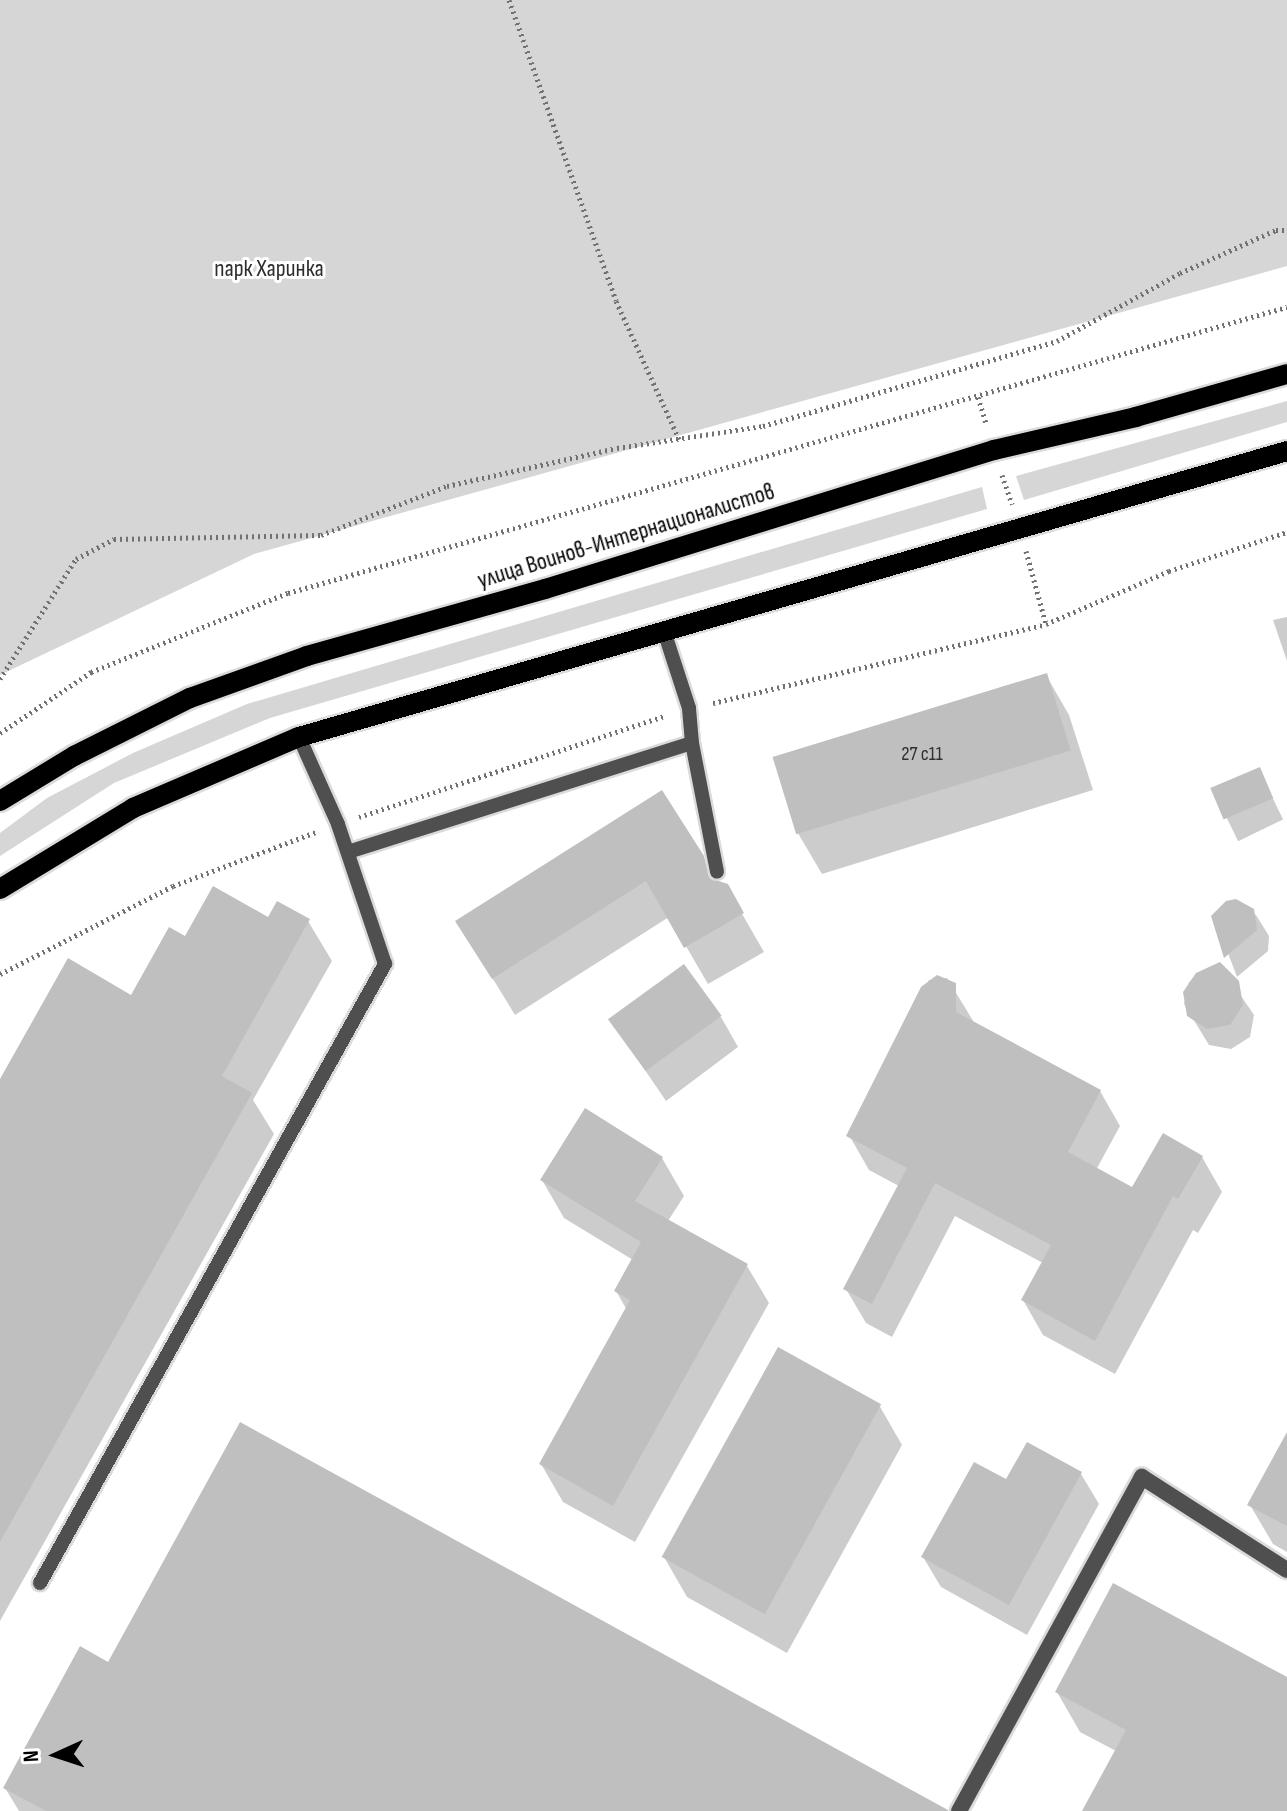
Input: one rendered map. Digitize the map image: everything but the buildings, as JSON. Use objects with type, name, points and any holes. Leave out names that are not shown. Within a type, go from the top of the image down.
[{"type":"main road","name":"улица Воинов-Интернационалистов","points":[[0,801],[74,756],[177,704],[307,656],[545,589],[994,450],[1136,417],[1287,374]]},
{"type":"main road","points":[[0,889],[133,808],[299,737],[1287,451]]},
{"type":"street","points":[[959,1811],[1142,1477],[1287,1570]]},
{"type":"lane","points":[[664,631],[689,708],[692,743],[717,872]]},
{"type":"lane","points":[[40,1583],[385,964],[348,852],[299,737]]},
{"type":"lane","points":[[348,852],[692,743]]},
{"type":"path","points":[[509,0],[616,301],[679,439]]},
{"type":"path","points":[[0,679],[76,559],[114,539],[321,535],[447,486],[679,439],[763,426],[1057,341],[1180,273],[1276,230],[1287,230]]},
{"type":"path","points":[[0,733],[91,672],[288,593],[1287,307]]},
{"type":"green space","name":"парк Харинка","points":[[0,0],[1287,0],[1287,266],[254,554],[0,675]]},
{"type":"green space","points":[[1287,401],[1287,422],[1024,500],[1016,476]]},
{"type":"green space","points":[[982,487],[987,509],[270,718],[114,783],[0,856],[0,833],[47,798],[133,753],[247,704]]}]
